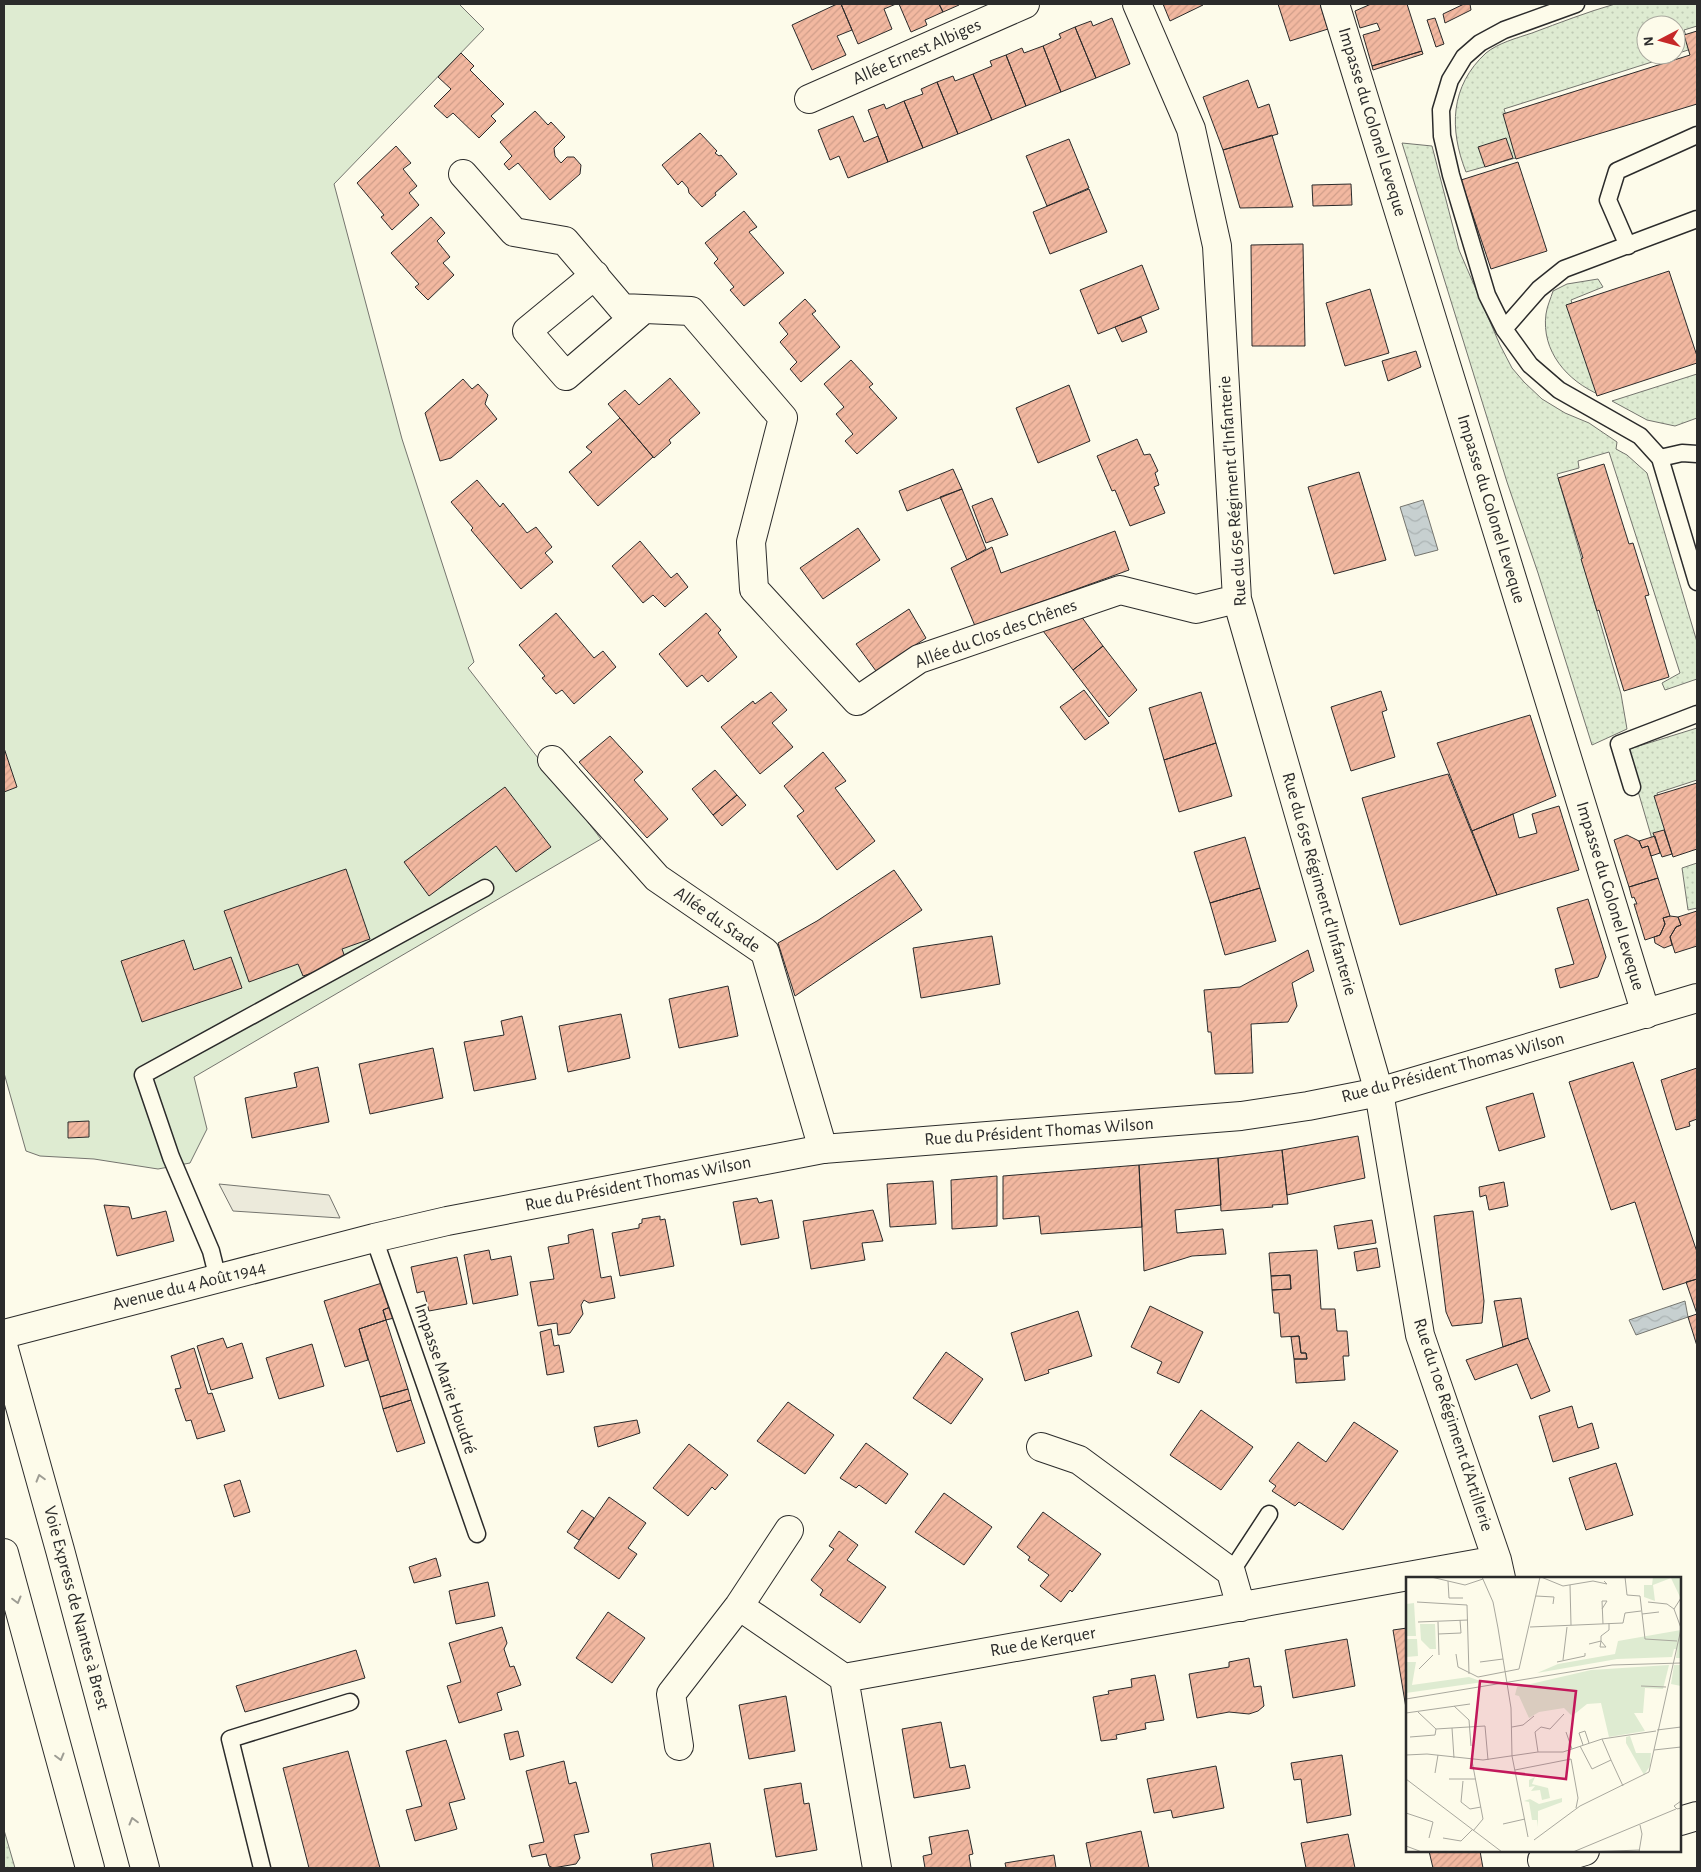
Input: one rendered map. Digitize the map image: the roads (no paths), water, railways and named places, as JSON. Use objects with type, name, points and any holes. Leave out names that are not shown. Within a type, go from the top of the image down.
[{"type":"main road","name":"Allée Ernest Albiges","points":[[809,99],[1025,4]]},
{"type":"main road","name":"Rue du 65e Régiment d'Infanterie","points":[[1137,4],[1191,129],[1217,246],[1237,599],[1379,1092]]},
{"type":"main road","name":"Impasse du Colonel Leveque","points":[[1335,4],[1646,1014]]},
{"type":"main road","name":"Allée du Clos des Chênes","points":[[463,174],[514,232],[565,241],[622,308],[691,311],[783,418],[751,542],[754,589],[857,701],[918,659],[1120,590],[1196,609],[1237,599]]},
{"type":"main road","points":[[594,275],[527,331],[566,376],[644,309]]},
{"type":"main road","name":"Allée du Stade","points":[[552,760],[657,878],[765,952],[822,1149]]},
{"type":"main road","name":"Rue du Président Thomas Wilson","points":[[374,1238],[447,1221],[822,1149],[1241,1116],[1308,1106],[1379,1092],[1697,998]]},
{"type":"main road","name":"Rue du 10e Régiment d'Artillerie","points":[[1379,1092],[1420,1335],[1500,1569]]},
{"type":"main road","name":"Avenue du 4 Août 1944","points":[[4,1334],[374,1238]]},
{"type":"main road","name":"Voie Express de Nantes à Brest","points":[[4,1349],[146,1868]]},
{"type":"main road","points":[[1041,1447],[1079,1460],[1231,1572],[1242,1607]]},
{"type":"main road","points":[[679,1746],[671,1694],[739,1606],[788,1530]]},
{"type":"main road","points":[[4,1553],[90,1868]]},
{"type":"main road","name":"Rue de Kerquer","points":[[1446,1577],[1500,1569]]},
{"type":"main road","name":"Rue de Kerquer","points":[[844,1678],[1242,1607],[1406,1583]]},
{"type":"main road","points":[[739,1606],[844,1678],[876,1868]]},
{"type":"main road","points":[[1681,1821],[1697,1816]]},
{"type":"main road","points":[[1541,1860],[1562,1858],[1582,1852]]},
{"type":"lane","points":[[1576,4],[1504,30],[1480,43],[1464,57],[1450,80],[1441,110],[1442,136],[1451,176],[1487,295],[1504,329],[1530,365],[1559,390],[1640,436],[1660,458],[1697,582]]},
{"type":"lane","points":[[1628,246],[1608,200],[1617,171],[1697,135]]},
{"type":"lane","points":[[1504,329],[1539,289],[1564,269],[1697,219]]},
{"type":"lane","points":[[1660,458],[1682,453],[1697,454]]},
{"type":"lane","points":[[1632,787],[1619,744],[1697,714]]},
{"type":"lane","points":[[218,1279],[211,1251],[171,1157],[143,1075],[485,888]]},
{"type":"lane","name":"Impasse Marie Houdré","points":[[374,1238],[477,1534]]},
{"type":"lane","points":[[1231,1572],[1269,1514]]},
{"type":"lane","points":[[262,1868],[230,1739],[350,1702]]},
{"type":"water","points":[[1423,500],[1438,550],[1415,556],[1400,507]]},
{"type":"water","points":[[1685,1301],[1688,1317],[1636,1335],[1629,1320]]}]
